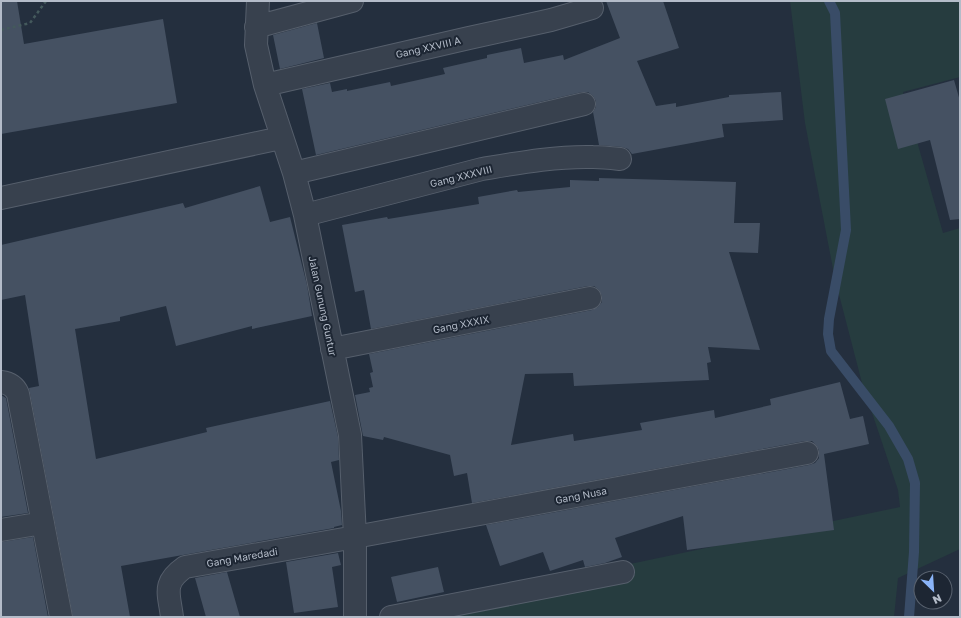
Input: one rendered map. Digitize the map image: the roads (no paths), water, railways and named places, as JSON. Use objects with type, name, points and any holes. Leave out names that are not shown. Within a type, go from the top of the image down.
[{"type":"street","name":"Jalan Gunung Guntur","points":[[258,1],[256,45],[265,86],[281,138],[294,173],[305,215],[350,435],[355,537],[355,617]]},
{"type":"street","points":[[256,27],[352,1]]},
{"type":"street","name":"Gang XXVIII A","points":[[265,86],[551,20],[592,8]]},
{"type":"street","points":[[294,173],[584,104]]},
{"type":"street","points":[[1,198],[281,138]]},
{"type":"street","name":"Gang XXXVIII","points":[[305,215],[482,169],[537,161],[592,157],[620,159]]},
{"type":"street","name":"Gang XXXIX","points":[[332,349],[590,298]]},
{"type":"street","points":[[1,382],[15,388],[18,394],[61,617]]},
{"type":"street","name":"Gang Nusa","points":[[355,537],[807,453]]},
{"type":"street","points":[[1,530],[43,523]]},
{"type":"street","name":"Gang Maredadi","points":[[172,617],[168,587],[176,574],[185,567],[355,537]]},
{"type":"street","points":[[391,617],[623,572]]},
{"type":"waterway","points":[[829,1],[835,13],[846,230],[829,319],[828,334],[831,351],[889,426],[908,459],[915,483],[914,552],[909,617]]}]
